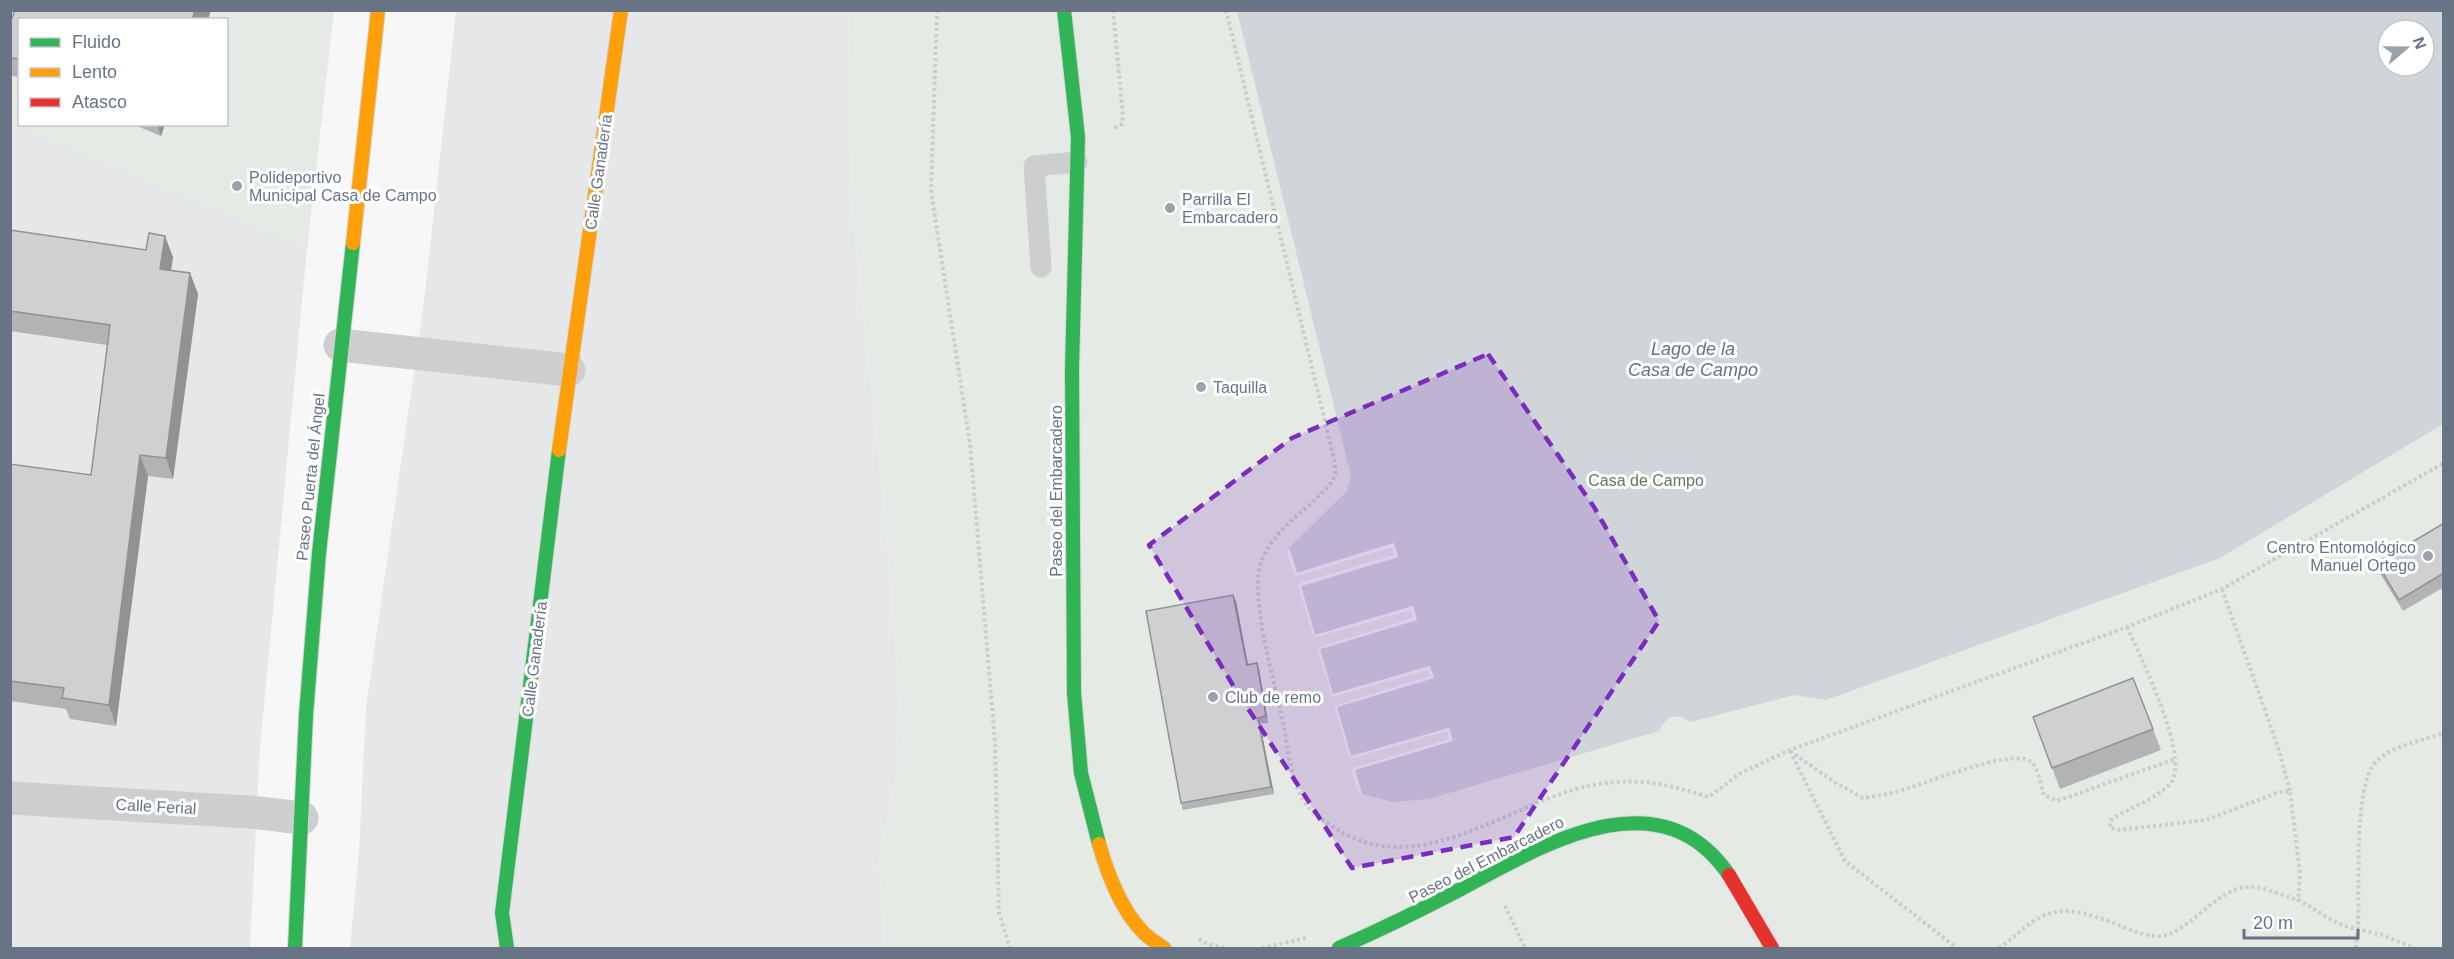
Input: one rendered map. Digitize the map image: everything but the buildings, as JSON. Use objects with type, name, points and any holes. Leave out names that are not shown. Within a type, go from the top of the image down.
[{"type":"street","name":"Paseo Puerta del Ángel","points":[[296,948],[306,716],[318,553],[378,10]]},
{"type":"street","name":"Calle Ganadería","points":[[507,948],[502,913],[569,370],[621,10]]},
{"type":"street","name":"Paseo del Embarcadero","points":[[1064,10],[1076,106],[1077,162],[1072,369],[1074,693],[1081,773],[1108,872],[1127,911],[1142,932],[1164,948]]},
{"type":"street","points":[[340,345],[569,370]]},
{"type":"street","name":"Calle Ferial","points":[[10,798],[250,812],[302,818]]},
{"type":"street","name":"Paseo del Embarcadero","points":[[1339,948],[1389,926],[1551,842],[1588,827],[1649,822],[1683,833],[1710,852],[1730,878],[1772,948]]},
{"type":"lane","points":[[1041,267],[1034,166],[1077,162]]},
{"type":"path","points":[[937,10],[931,191],[970,444],[995,742],[999,913],[1010,948]]},
{"type":"path","points":[[1108,130],[1117,129],[1122,124],[1124,116],[1113,10]]},
{"type":"path","points":[[1226,10],[1335,463],[1335,476],[1326,489],[1272,540],[1262,559],[1258,580],[1263,628],[1292,764],[1302,797],[1316,816],[1348,837],[1384,846],[1422,846],[1470,832],[1574,790],[1604,783],[1633,781],[1666,784],[1709,797],[1739,774],[1790,750],[2127,627],[2222,589],[2444,463]]},
{"type":"path","points":[[2222,589],[2275,737],[2290,791],[2301,885],[2298,900]]},
{"type":"path","points":[[2127,627],[2160,701],[2175,748],[2175,759],[2172,782],[2157,795],[2111,820],[2109,825],[2111,830],[2206,820],[2279,792],[2290,791]]},
{"type":"path","points":[[2356,948],[2360,833],[2364,790],[2369,771],[2374,762],[2390,752],[2444,733]]},
{"type":"path","points":[[1790,750],[1836,783],[1863,798],[1896,792],[1981,764],[2021,759],[2029,760],[2034,765],[2044,795],[2057,801],[2175,759]]},
{"type":"path","points":[[1790,750],[1845,861],[1957,948]]},
{"type":"path","points":[[1999,948],[2048,914],[2082,912],[2144,934],[2166,935],[2196,918],[2228,893],[2249,886],[2298,900],[2333,919],[2340,926],[2382,935],[2414,948]]},
{"type":"path","points":[[1503,902],[1525,948]]},
{"type":"highlighted area","points":[[1488,354],[1594,507],[1659,621],[1514,837],[1352,868],[1234,687],[1149,545],[1292,438]]},
{"type":"shaded area","points":[[11,11],[334,11],[307,248],[260,749],[250,948],[11,948]]},
{"type":"shaded area","points":[[456,11],[848,11],[851,201],[884,506],[903,744],[879,857],[884,948],[350,948],[359,851],[366,708],[424,302]]},
{"type":"green space","name":"Polideportivo Municipal Casa de Campo","points":[[10,11],[333,11],[307,248],[11,124]]},
{"type":"green space","name":"Casa de Campo","points":[[848,11],[2443,11],[2443,948],[884,948],[879,857],[903,744],[884,506],[851,201]]},
{"type":"water","name":"Lago de la Casa de Campo","points":[[1237,11],[2443,11],[2443,424],[2220,558],[1826,700],[1794,695],[1690,722],[1676,716],[1668,719],[1659,731],[1429,799],[1393,802],[1362,794],[1355,770],[1453,740],[1448,728],[1351,756],[1337,707],[1434,678],[1429,666],[1333,694],[1320,649],[1417,620],[1413,606],[1315,635],[1301,586],[1398,557],[1393,543],[1297,573],[1289,548],[1347,491],[1351,476]]},
{"type":"pier","points":[[1394,543],[1398,557],[1301,586],[1315,635],[1413,606],[1417,620],[1320,649],[1333,694],[1430,666],[1434,678],[1337,707],[1351,756],[1449,728],[1453,741],[1355,770],[1362,794],[1358,793],[1353,768],[1449,739],[1447,731],[1350,759],[1334,706],[1430,676],[1428,670],[1332,697],[1317,648],[1413,618],[1411,610],[1314,638],[1298,586],[1300,583],[1394,555],[1392,547],[1297,576],[1294,574],[1287,552],[1289,548],[1297,573]]},
{"type":"traffic: fast","points":[[1064,10],[1078,137],[1072,369],[1074,693],[1081,773],[1099,844]]},
{"type":"traffic: fast","points":[[295,948],[306,715],[319,553],[353,243]]},
{"type":"traffic: fast","points":[[507,948],[502,913],[559,450]]},
{"type":"traffic: fast","points":[[1339,948],[1414,913],[1526,855],[1562,839],[1598,828],[1634,823],[1669,828],[1701,844],[1729,875]]},
{"type":"traffic: slow","points":[[353,243],[378,10]]},
{"type":"traffic: slow","points":[[559,450],[621,10]]},
{"type":"traffic: slow","points":[[1099,844],[1121,901],[1134,922],[1144,934],[1164,948]]},
{"type":"traffic: jam","points":[[1729,875],[1772,948]]},
{"type":"place","name":"Polideportivo Municipal Casa de Campo","points":[[237,186]]},
{"type":"place","name":"Parrilla El Embarcadero","points":[[1170,208]]},
{"type":"place","name":"Taquilla","points":[[1201,387]]},
{"type":"place","name":"Centro Entomológico Manuel Ortego","points":[[2428,556]]},
{"type":"place","name":"Club de remo","points":[[1213,697]]}]
